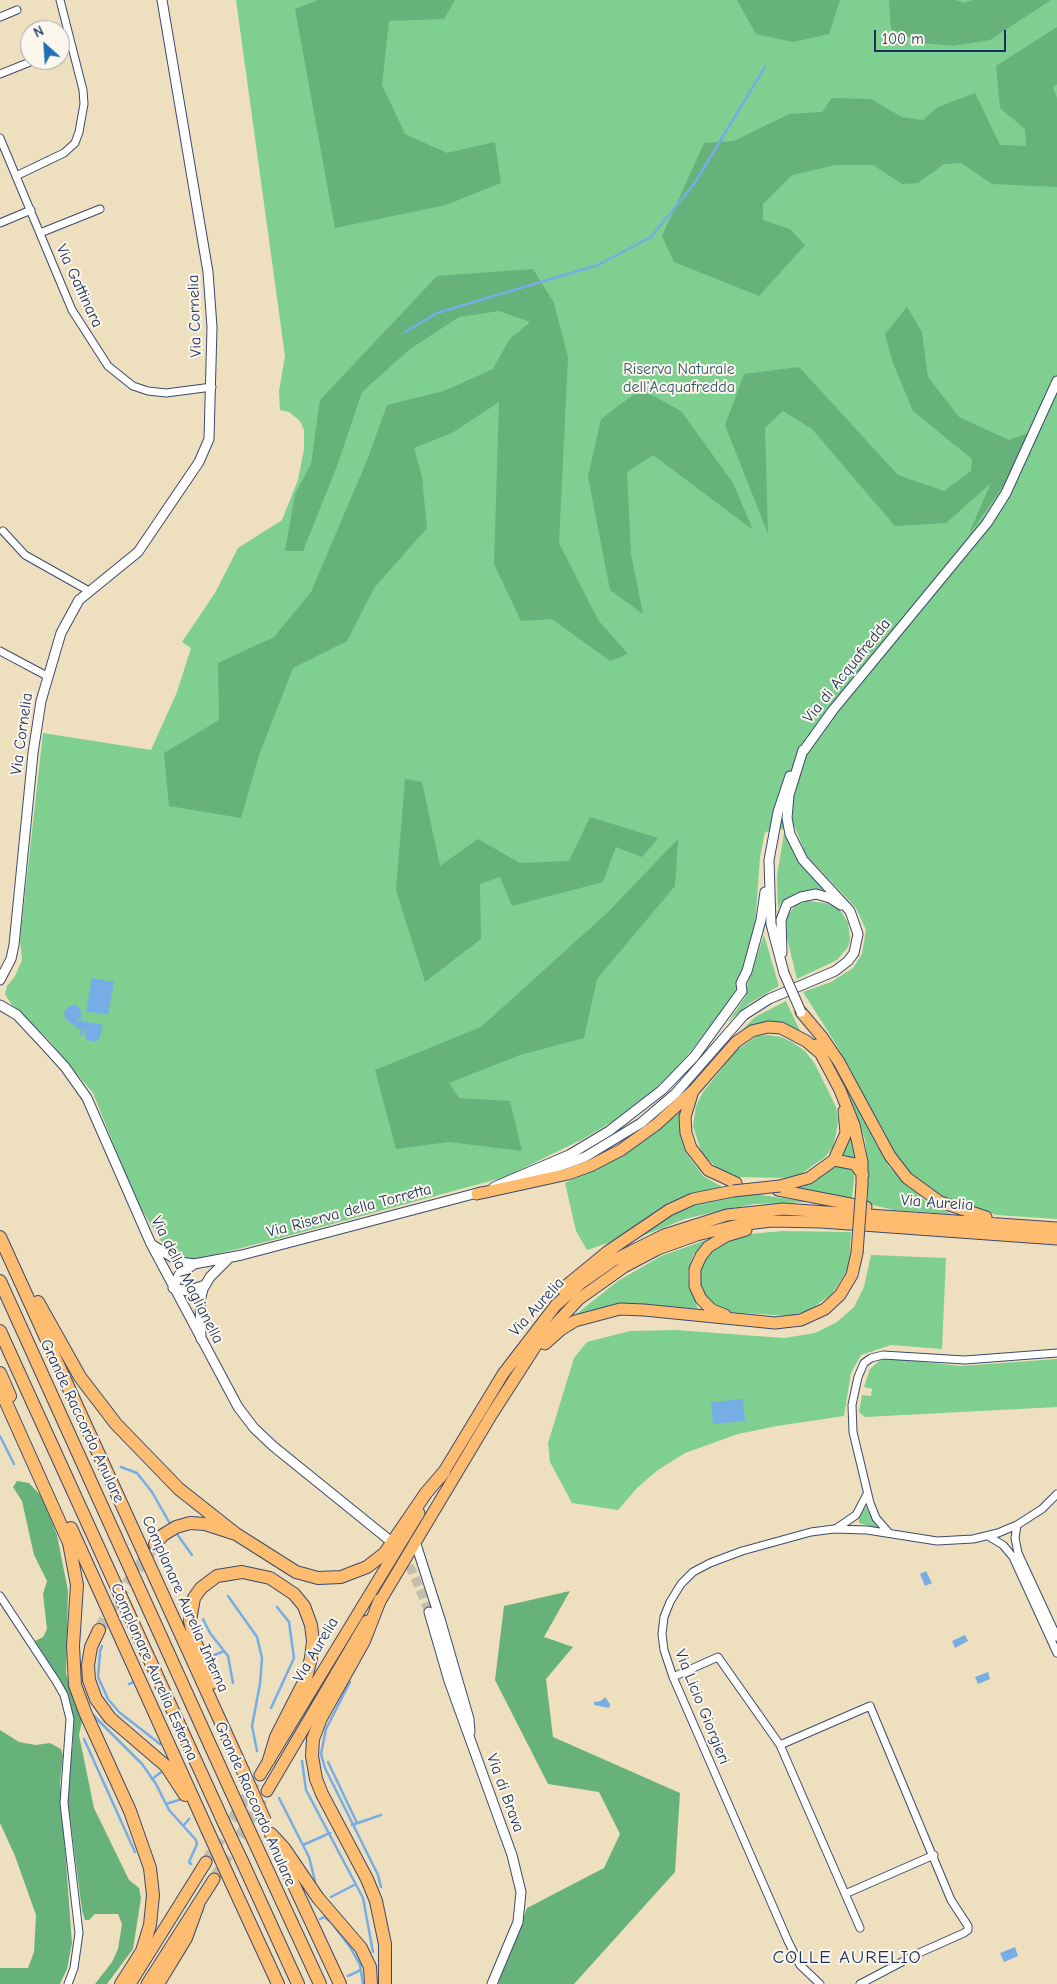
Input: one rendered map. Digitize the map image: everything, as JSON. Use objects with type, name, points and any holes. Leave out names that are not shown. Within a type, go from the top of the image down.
[{"type":"highway","points":[[518,1372],[562,1329],[584,1317],[607,1311],[634,1309],[789,1322],[820,1312],[831,1304],[844,1290],[852,1275],[857,1253],[862,1180],[858,1138],[840,1090],[819,1052],[801,1012]]},
{"type":"highway","points":[[801,1012],[822,1037],[839,1062],[890,1156],[913,1184],[934,1199],[958,1210],[989,1217],[1057,1227]]},
{"type":"highway","points":[[477,1194],[553,1178],[590,1166],[620,1150],[645,1133],[694,1090],[736,1042],[758,1029],[781,1028],[806,1041],[819,1052]]},
{"type":"highway","points":[[694,1090],[685,1118],[686,1133],[691,1148],[708,1170],[734,1187]]},
{"type":"highway","points":[[779,1188],[809,1178],[834,1160],[846,1133],[840,1090]]},
{"type":"highway","points":[[834,1160],[855,1164],[862,1180]]},
{"type":"highway","points":[[521,1348],[535,1321],[548,1304],[573,1279],[607,1252],[677,1205],[700,1197],[734,1187],[779,1188],[910,1217]]},
{"type":"highway","name":"Via Aurelia","points":[[260,1775],[521,1348],[556,1304],[586,1279],[634,1249],[683,1228],[721,1217],[768,1209],[1057,1227]]},
{"type":"highway","points":[[741,1319],[712,1310],[701,1299],[694,1282],[697,1262],[705,1250],[720,1239],[784,1220]]},
{"type":"highway","name":"Via Aurelia","points":[[266,1791],[518,1372],[564,1312],[587,1292],[624,1267],[664,1247],[697,1235],[738,1225],[784,1220],[1057,1239]]},
{"type":"highway","points":[[0,1226],[54,1334],[80,1377],[104,1410],[160,1472],[236,1534],[276,1561],[303,1574],[332,1578],[350,1574],[371,1565],[384,1553],[426,1493],[444,1472]]},
{"type":"highway","points":[[1019,1236],[1057,1243]]},
{"type":"highway","name":"Complanare Aurelia Interna","points":[[0,1237],[264,1821],[340,1984]]},
{"type":"highway","name":"Grande Raccordo Anulare","points":[[0,1281],[320,1984]]},
{"type":"highway","points":[[0,1330],[298,1984]]},
{"type":"highway","name":"Complanare Aurelia Esterna","points":[[0,1374],[278,1984]]},
{"type":"highway","points":[[0,1389],[69,1543],[77,1585],[73,1646],[75,1685],[85,1712],[130,1811],[150,1868],[153,1895],[150,1925],[142,1951],[121,1984]]},
{"type":"highway","points":[[159,1539],[176,1527],[190,1523],[214,1526],[236,1534]]},
{"type":"highway","points":[[236,1757],[229,1723],[194,1639],[190,1621],[194,1598],[208,1581],[223,1574],[242,1572],[270,1578],[294,1594],[306,1612],[312,1633],[311,1658],[306,1678],[276,1737],[269,1760]]},
{"type":"highway","points":[[380,1600],[368,1633],[320,1718],[313,1739],[312,1756],[314,1772],[322,1794],[367,1878],[376,1901],[384,1944],[385,1984]]},
{"type":"highway","points":[[99,1630],[91,1647],[88,1665],[89,1680],[96,1699],[110,1718],[166,1766],[205,1824]]},
{"type":"highway","points":[[271,1834],[284,1848],[318,1898],[361,1948],[370,1967],[371,1984]]},
{"type":"highway","points":[[130,1984],[206,1862]]},
{"type":"highway","points":[[147,1984],[214,1879]]},
{"type":"highway","points":[[158,1984],[186,1938],[198,1905]]},
{"type":"highway","points":[[263,1951],[271,1984]]},
{"type":"street","points":[[16,176],[64,153],[75,144],[80,132],[84,104],[83,90],[60,0]]},
{"type":"street","name":"Via Cornelia","points":[[0,980],[13,953],[33,753],[47,676],[63,628],[76,604],[89,591],[134,556],[199,462],[209,439],[212,387],[212,317],[205,242],[162,0]]},
{"type":"street","points":[[0,17],[17,10]]},
{"type":"street","points":[[0,74],[20,66]]},
{"type":"street","name":"Via Gattinara","points":[[0,138],[76,318],[112,370],[137,388],[154,392],[212,387]]},
{"type":"street","points":[[0,159],[8,156]]},
{"type":"street","points":[[40,233],[100,209]]},
{"type":"street","points":[[0,223],[31,210]]},
{"type":"street","name":"Via di Acquafredda","points":[[801,1012],[784,973],[774,939],[770,911],[769,860],[783,792],[803,750],[833,710],[987,523],[1006,493],[1057,381]]},
{"type":"street","points":[[3,531],[25,555],[89,591]]},
{"type":"street","points":[[0,651],[47,676]]},
{"type":"street","points":[[477,1194],[574,1162],[606,1146],[641,1123],[675,1094],[744,1015],[769,999],[835,971],[848,961],[856,949],[858,939],[853,917],[847,906],[803,860],[790,834],[788,805],[803,750]]},
{"type":"street","points":[[477,1194],[569,1155],[609,1131],[662,1090],[694,1057],[742,991],[741,983],[747,971],[761,920],[769,860]]},
{"type":"street","points":[[784,973],[780,926],[783,910],[787,904],[806,895],[821,895],[841,904],[853,917]]},
{"type":"street","name":"Via della Maglianella","points":[[0,1005],[25,1023],[65,1067],[84,1093],[150,1244],[238,1407],[259,1434],[388,1539]]},
{"type":"street","name":"Via Riserva della Torretta","points":[[194,1264],[229,1257],[477,1194]]},
{"type":"street","points":[[150,1244],[180,1262],[194,1264]]},
{"type":"street","points":[[202,1342],[200,1301],[205,1285],[229,1257]]},
{"type":"street","points":[[194,1264],[179,1275],[173,1288],[188,1291],[205,1285]]},
{"type":"street","points":[[889,1533],[876,1518],[867,1494],[851,1416],[858,1377],[868,1360],[883,1355],[965,1360],[1057,1353]]},
{"type":"street","name":"Via Licio Giorgieri","points":[[834,1529],[856,1515],[867,1494]]},
{"type":"street","name":"Via Licio Giorgieri","points":[[820,1984],[800,1964],[788,1941],[673,1677],[664,1650],[662,1626],[670,1602],[686,1578],[710,1562],[811,1532],[834,1529],[889,1533],[945,1542],[988,1536],[1017,1525],[1042,1509],[1057,1494]]},
{"type":"street","points":[[1017,1525],[1016,1546],[1023,1572]]},
{"type":"street","points":[[988,1536],[1006,1548],[1023,1572],[1044,1616],[1057,1653]]},
{"type":"street","points":[[415,1541],[469,1720],[470,1742]]},
{"type":"street","points":[[0,1596],[64,1695],[70,1719],[64,1803],[79,1933],[74,1968],[68,1984]]},
{"type":"street","name":"Via di Brava","points":[[429,1612],[449,1681],[512,1855],[521,1892],[518,1922],[492,1984]]},
{"type":"street","points":[[1044,1616],[1057,1637]]},
{"type":"street","points":[[673,1677],[718,1657],[780,1745],[860,1928]]},
{"type":"street","points":[[780,1745],[870,1706],[934,1855],[951,1900],[968,1930],[860,1984]]},
{"type":"street","points":[[845,1894],[934,1855]]},
{"type":"green space","name":"Riserva Naturale dell'Acquafredda","points":[[236,0],[1057,0],[1057,1219],[997,1215],[948,1201],[916,1180],[893,1152],[839,1049],[803,992],[831,982],[853,968],[862,954],[866,930],[856,908],[806,855],[795,827],[765,832],[760,857],[754,940],[742,978],[729,1002],[680,1065],[651,1093],[622,1116],[583,1139],[505,1177],[277,1239],[197,1259],[190,1259],[173,1251],[160,1240],[135,1198],[93,1093],[48,1039],[12,1005],[5,994],[7,986],[15,976],[22,960],[20,939],[43,733],[151,750],[177,692],[191,648],[182,642],[215,593],[238,548],[282,520],[298,480],[304,449],[304,430],[300,421],[289,412],[280,410],[279,391],[285,356]]},
{"type":"green space","points":[[318,0],[455,0],[444,19],[389,21],[382,85],[405,134],[447,153],[495,142],[501,183],[446,205],[335,228],[295,9]]},
{"type":"green space","points":[[737,0],[840,0],[829,34],[793,42],[756,34]]},
{"type":"green space","points":[[889,0],[956,0],[964,3],[973,0],[1051,0],[990,40],[953,46],[923,43],[891,29]]},
{"type":"green space","points":[[1057,27],[1057,84],[1053,88],[1057,98],[1057,187],[992,184],[961,163],[944,164],[918,183],[902,184],[873,165],[836,165],[792,175],[763,204],[763,220],[790,229],[805,245],[759,296],[674,262],[662,236],[704,143],[734,141],[789,114],[822,112],[832,98],[871,99],[902,117],[923,120],[938,107],[975,93],[1000,145],[1026,146],[1025,129],[1000,108],[996,66]]},
{"type":"green space","points":[[533,269],[554,303],[568,357],[559,543],[598,620],[628,654],[610,661],[552,619],[521,621],[494,564],[499,402],[452,433],[414,448],[422,477],[427,528],[374,588],[347,641],[293,668],[259,755],[241,818],[169,806],[164,753],[219,720],[218,663],[274,637],[311,592],[368,458],[387,405],[444,391],[493,369],[509,340],[530,322],[499,311],[459,317],[410,349],[362,392],[337,466],[303,551],[285,551],[295,494],[311,464],[320,400],[437,276]]},
{"type":"green space","points":[[907,307],[922,332],[928,377],[959,417],[1009,440],[1029,433],[1006,482],[968,536],[991,483],[946,523],[895,526],[812,429],[783,411],[765,428],[768,534],[725,425],[744,374],[799,367],[898,475],[944,491],[971,471],[972,459],[913,411],[893,363],[885,334]]},
{"type":"green space","points":[[641,389],[681,411],[733,483],[753,530],[653,455],[627,472],[631,554],[643,614],[610,590],[588,477],[601,419]]},
{"type":"green space","points":[[405,779],[422,782],[440,866],[478,839],[520,863],[569,861],[590,817],[658,838],[642,857],[616,847],[603,882],[512,906],[500,877],[480,884],[481,939],[425,982],[396,890]]},
{"type":"green space","points":[[784,833],[798,860],[823,888],[822,890],[796,893],[782,901],[778,908],[777,876]]},
{"type":"green space","points":[[678,839],[675,886],[597,979],[584,1038],[520,1055],[449,1083],[459,1098],[510,1101],[522,1151],[449,1142],[396,1149],[375,1070],[481,1027],[607,913]]},
{"type":"green space","points":[[808,901],[826,903],[840,910],[848,923],[850,939],[848,947],[837,960],[797,979],[787,938],[786,917],[795,906]]},
{"type":"green space","points":[[764,935],[779,986],[750,1003],[728,1022],[746,996],[748,983]]},
{"type":"green space","points":[[786,1001],[800,1031],[782,1023],[751,1026],[740,1032],[755,1017]]},
{"type":"green space","points":[[757,1036],[781,1037],[792,1042],[805,1051],[815,1064],[836,1107],[838,1122],[836,1134],[833,1147],[825,1157],[801,1174],[787,1178],[738,1177],[719,1169],[702,1154],[693,1126],[696,1106],[703,1092],[736,1051]]},
{"type":"green space","points":[[848,1091],[889,1167],[924,1200],[951,1214],[894,1210],[868,1204],[868,1164],[865,1140]]},
{"type":"green space","points":[[680,1111],[680,1129],[686,1153],[703,1176],[724,1188],[611,1242],[587,1250],[576,1231],[565,1183],[614,1160],[658,1131]]},
{"type":"green space","points":[[849,1137],[851,1137],[855,1159],[842,1155]]},
{"type":"green space","points":[[836,1166],[855,1170],[852,1198],[798,1188],[814,1182]]},
{"type":"green space","points":[[755,1194],[808,1202],[754,1204],[714,1212],[685,1219],[632,1240],[645,1230],[686,1206],[710,1200]]},
{"type":"green space","points":[[783,1231],[851,1232],[849,1267],[832,1294],[808,1311],[789,1316],[727,1312],[709,1304],[699,1285],[698,1274],[705,1255],[724,1241],[750,1234]]},
{"type":"green space","points":[[709,1239],[693,1255],[688,1272],[689,1284],[698,1309],[626,1304],[575,1315],[618,1281],[661,1256]]},
{"type":"green space","points":[[871,1255],[946,1258],[942,1349],[891,1345],[861,1355],[851,1373],[844,1416],[738,1434],[685,1453],[658,1470],[638,1487],[618,1510],[572,1503],[550,1462],[548,1443],[574,1358],[587,1342],[630,1331],[676,1330],[784,1338],[815,1333],[837,1322],[854,1307],[864,1287]]},
{"type":"green space","points":[[897,1359],[961,1366],[1057,1359],[1057,1407],[865,1417],[859,1412],[862,1395],[871,1396],[872,1389],[864,1387],[870,1369],[880,1360]]},
{"type":"green space","points":[[17,1481],[29,1483],[42,1497],[57,1535],[68,1591],[66,1674],[82,1721],[79,1735],[94,1808],[129,1880],[139,1888],[141,1898],[133,1949],[107,1984],[95,1984],[112,1962],[118,1949],[122,1924],[118,1914],[95,1914],[89,1920],[85,1920],[82,1910],[66,1786],[73,1744],[72,1718],[59,1679],[35,1641],[43,1637],[47,1629],[43,1594],[47,1581],[34,1555],[22,1501],[13,1487]]},
{"type":"green space","points":[[866,1507],[876,1528],[859,1523],[859,1517]]},
{"type":"green space","points":[[570,1591],[544,1637],[573,1647],[546,1679],[553,1737],[680,1793],[675,1872],[574,1984],[498,1984],[527,1908],[604,1868],[620,1834],[599,1792],[548,1784],[495,1680],[504,1606]]},
{"type":"green space","points":[[0,1730],[19,1742],[36,1745],[50,1743],[61,1749],[63,1756],[60,1782],[72,1943],[67,1969],[60,1984],[0,1984],[0,1968],[28,1968],[34,1952],[36,1915],[15,1856],[0,1823]]},
{"type":"water","points":[[92,978],[114,982],[108,1015],[86,1011]]},
{"type":"water","points":[[71,1005],[76,1005],[81,1010],[81,1019],[78,1018],[77,1020],[103,1025],[99,1040],[93,1042],[86,1039],[84,1027],[83,1035],[79,1036],[81,1030],[65,1019],[64,1011]]},
{"type":"water","points":[[743,1399],[745,1421],[713,1424],[711,1402]]},
{"type":"water","points":[[926,1571],[932,1583],[925,1586],[920,1574]]},
{"type":"water","points":[[965,1635],[968,1641],[955,1648],[952,1641]]},
{"type":"water","points":[[988,1672],[990,1679],[978,1684],[975,1677]]},
{"type":"water","points":[[605,1697],[610,1704],[609,1708],[594,1705],[594,1702],[601,1701]]},
{"type":"water","points":[[1015,1947],[1018,1956],[1004,1962],[1000,1953]]},
{"type":"waterway","points":[[405,332],[437,313],[598,265],[651,237],[694,184],[765,67]]},
{"type":"waterway","points":[[0,1436],[14,1464]]},
{"type":"waterway","points":[[121,1467],[137,1473],[152,1492],[169,1522]]},
{"type":"waterway","points":[[177,1534],[192,1555]]},
{"type":"waterway","points":[[228,1596],[257,1637],[262,1658],[260,1684],[252,1726],[257,1751]]},
{"type":"waterway","points":[[271,1708],[294,1658],[289,1622],[277,1607]]},
{"type":"waterway","points":[[203,1619],[210,1633],[228,1656],[233,1683]]},
{"type":"waterway","points":[[100,1651],[102,1646]]},
{"type":"waterway","points":[[210,1657],[224,1651]]},
{"type":"waterway","points":[[100,1653],[98,1677],[108,1699],[119,1712],[160,1744]]},
{"type":"waterway","points":[[129,1684],[134,1682]]},
{"type":"waterway","points":[[350,1682],[326,1729],[321,1754],[325,1768],[378,1875],[381,1887]]},
{"type":"waterway","points":[[92,1716],[142,1764],[156,1784],[169,1810],[196,1840],[197,1844],[189,1862],[191,1864]]},
{"type":"waterway","points":[[84,1739],[135,1852]]},
{"type":"waterway","points":[[302,1761],[306,1790],[363,1898],[373,1952]]},
{"type":"waterway","points":[[328,1762],[357,1823]]},
{"type":"waterway","points":[[152,1779],[164,1770]]},
{"type":"waterway","points":[[279,1798],[309,1857],[315,1881]]},
{"type":"waterway","points":[[166,1804],[179,1800]]},
{"type":"waterway","points":[[352,1825],[381,1815]]},
{"type":"waterway","points":[[184,1825],[189,1819]]},
{"type":"waterway","points":[[303,1845],[330,1833]]},
{"type":"waterway","points":[[331,1897],[356,1884]]},
{"type":"waterway","points":[[320,1919],[324,1917],[331,1922],[350,1947],[360,1965],[363,1984]]},
{"type":"waterway","points":[[348,1976],[361,1970]]},
{"type":"tunnel","points":[[99,1630],[112,1607],[155,1544]]},
{"type":"tunnel","points":[[402,1554],[413,1573],[429,1612]]},
{"type":"tunnel","points":[[206,1862],[260,1775]]},
{"type":"tunnel","points":[[214,1879],[267,1791]]},
{"type":"district","name":"COLLE AURELIO","points":[[847,1958]]}]
